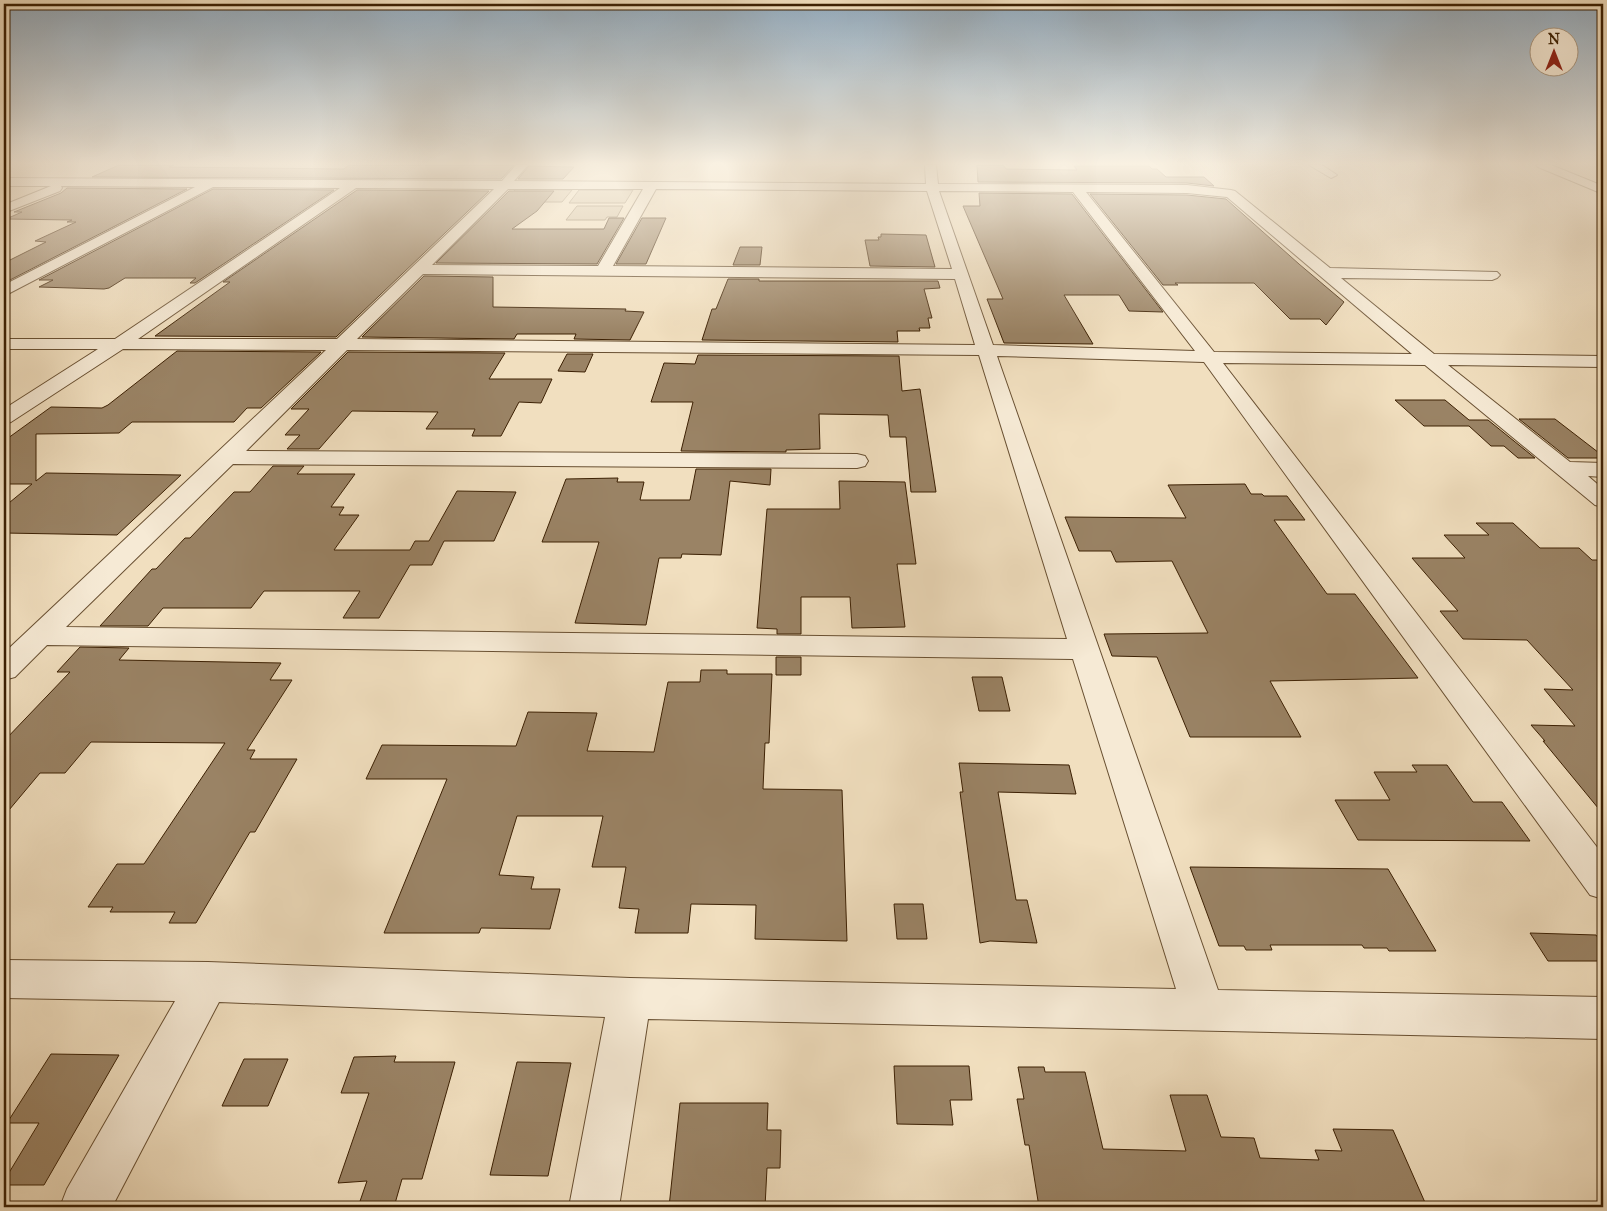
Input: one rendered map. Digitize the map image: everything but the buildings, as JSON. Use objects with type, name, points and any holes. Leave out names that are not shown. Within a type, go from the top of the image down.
[{"type":"street","points":[[4,291],[138,222]]},
{"type":"street","points":[[4,418],[118,344],[299,222]]},
{"type":"street","points":[[4,670],[227,457],[467,222]]},
{"type":"street","points":[[602,272],[631,222]]},
{"type":"street","points":[[944,222],[984,350],[1204,1010]]},
{"type":"street","points":[[1103,222],[1209,356],[1603,883]]},
{"type":"street","points":[[1265,222],[1428,358],[1603,500]]},
{"type":"street","points":[[418,268],[602,272],[960,274]]},
{"type":"street","points":[[1328,273],[1492,275]]},
{"type":"street","points":[[4,344],[984,350],[1209,356],[1603,361]]},
{"type":"street","points":[[227,457],[857,461]]},
{"type":"street","points":[[1565,469],[1603,470]]},
{"type":"street","points":[[39,636],[1084,649]]},
{"type":"street","points":[[4,979],[208,982],[630,998],[1603,1018]]},
{"type":"street","points":[[85,1207],[208,982]]},
{"type":"street","points":[[594,1207],[630,998]]}]
